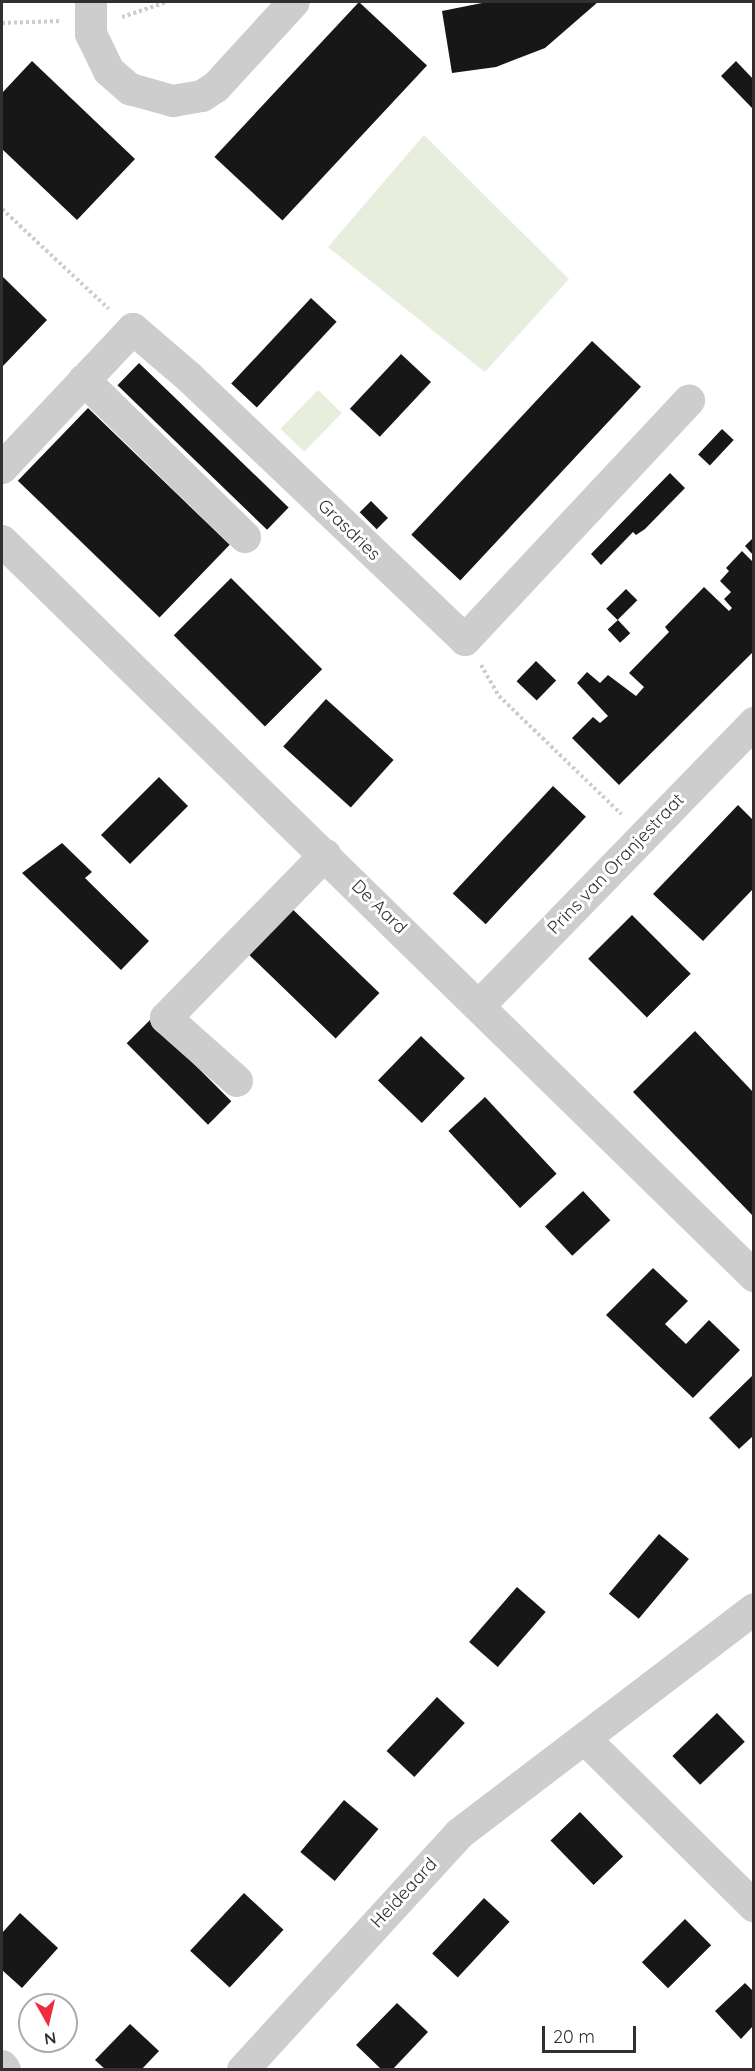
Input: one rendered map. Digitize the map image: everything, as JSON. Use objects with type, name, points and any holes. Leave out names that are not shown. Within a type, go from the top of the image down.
[{"type":"street","points":[[97,13],[100,58],[117,79],[148,96],[189,100],[202,96],[234,70],[294,2]]},
{"type":"street","points":[[2,465],[133,329]]},
{"type":"street","name":"Grasdries","points":[[133,329],[189,377],[465,640]]},
{"type":"street","points":[[84,380],[245,537]]},
{"type":"street","points":[[465,640],[689,401]]},
{"type":"street","name":"De Aard","points":[[2,541],[753,1276]]},
{"type":"street","name":"Prins van Oranjestraat","points":[[479,1006],[753,723]]},
{"type":"street","points":[[237,1081],[166,1018],[325,855]]},
{"type":"street","name":"Heideaard","points":[[243,2070],[459,1834],[753,1610]]},
{"type":"street","points":[[585,1739],[753,1906]]},
{"type":"street","points":[[2,2066],[5,2070]]},
{"type":"path","points":[[2,23],[97,13],[167,2]]},
{"type":"path","points":[[2,209],[133,329]]},
{"type":"path","points":[[465,640],[499,696],[643,836]]},
{"type":"green space","points":[[424,135],[569,279],[485,372],[328,247]]},
{"type":"green space","points":[[318,390],[342,413],[304,452],[280,429]]},
{"type":"building","points":[[359,2],[427,65],[282,220],[214,157]]},
{"type":"building","points":[[487,2],[598,2],[545,48],[496,67],[452,73],[442,11]]},
{"type":"building","points":[[32,61],[135,159],[77,220],[2,149],[2,93]]},
{"type":"building","points":[[736,61],[753,79],[753,109],[721,76]]},
{"type":"building","points":[[2,276],[47,320],[2,367]]},
{"type":"building","points":[[311,298],[337,322],[257,407],[231,384]]},
{"type":"building","points":[[592,341],[641,387],[460,581],[411,535]]},
{"type":"building","points":[[401,354],[431,382],[380,437],[350,409]]},
{"type":"building","points":[[139,363],[289,507],[267,530],[117,385]]},
{"type":"building","points":[[88,408],[230,545],[160,618],[18,481]]},
{"type":"building","points":[[722,429],[734,440],[710,466],[698,455]]},
{"type":"building","points":[[670,473],[685,488],[645,529],[636,535],[633,532],[601,565],[591,554]]},
{"type":"building","points":[[371,501],[388,518],[377,529],[360,512]]},
{"type":"building","points":[[753,538],[753,555],[745,546]]},
{"type":"building","points":[[742,551],[753,562],[753,652],[619,785],[572,738],[593,717],[600,723],[608,716],[577,683],[587,672],[600,683],[608,675],[636,696],[644,687],[629,673],[669,632],[665,627],[704,587],[729,611],[732,608],[724,599],[731,592],[720,581],[729,571],[726,568]]},
{"type":"building","points":[[231,578],[322,669],[265,726],[174,635]]},
{"type":"building","points":[[626,589],[637,600],[618,620],[606,609]]},
{"type":"building","points":[[618,620],[630,633],[620,643],[608,630]]},
{"type":"building","points":[[536,661],[556,680],[537,701],[517,681]]},
{"type":"building","points":[[326,699],[394,760],[351,807],[283,747]]},
{"type":"building","points":[[159,777],[188,806],[130,864],[101,835]]},
{"type":"building","points":[[553,786],[586,817],[486,924],[453,894]]},
{"type":"building","points":[[738,805],[753,820],[753,889],[703,941],[653,894]]},
{"type":"building","points":[[62,843],[92,872],[85,878],[149,941],[121,970],[22,873]]},
{"type":"building","points":[[283,900],[379,993],[336,1038],[239,945]]},
{"type":"building","points":[[632,915],[691,974],[647,1018],[588,959]]},
{"type":"building","points":[[150,1020],[231,1101],[208,1125],[127,1043]]},
{"type":"building","points":[[695,1031],[753,1092],[753,1216],[633,1092]]},
{"type":"building","points":[[421,1036],[465,1078],[422,1123],[378,1081]]},
{"type":"building","points":[[485,1097],[557,1174],[520,1208],[448,1131]]},
{"type":"building","points":[[583,1191],[610,1220],[572,1256],[545,1226]]},
{"type":"building","points":[[653,1268],[688,1301],[665,1324],[686,1344],[709,1320],[740,1350],[693,1398],[606,1315]]},
{"type":"building","points":[[753,1375],[753,1436],[739,1449],[709,1418]]},
{"type":"building","points":[[659,1534],[689,1559],[639,1619],[609,1594]]},
{"type":"building","points":[[517,1587],[546,1612],[498,1667],[469,1642]]},
{"type":"building","points":[[437,1697],[465,1723],[414,1777],[387,1751]]},
{"type":"building","points":[[717,1713],[745,1742],[700,1785],[672,1756]]},
{"type":"building","points":[[344,1800],[378,1829],[335,1881],[300,1852]]},
{"type":"building","points":[[580,1812],[623,1857],[594,1885],[551,1840]]},
{"type":"building","points":[[244,1893],[283,1930],[230,1988],[190,1951]]},
{"type":"building","points":[[484,1898],[510,1922],[458,1977],[432,1954]]},
{"type":"building","points":[[20,1913],[58,1948],[22,1988],[2,1970],[2,1933]]},
{"type":"building","points":[[685,1919],[711,1945],[668,1988],[642,1962]]},
{"type":"building","points":[[745,1983],[753,1991],[753,2026],[741,2039],[715,2011]]},
{"type":"building","points":[[397,2003],[428,2032],[392,2070],[382,2070],[356,2045]]},
{"type":"building","points":[[130,2024],[159,2051],[141,2070],[106,2070],[95,2060]]}]
